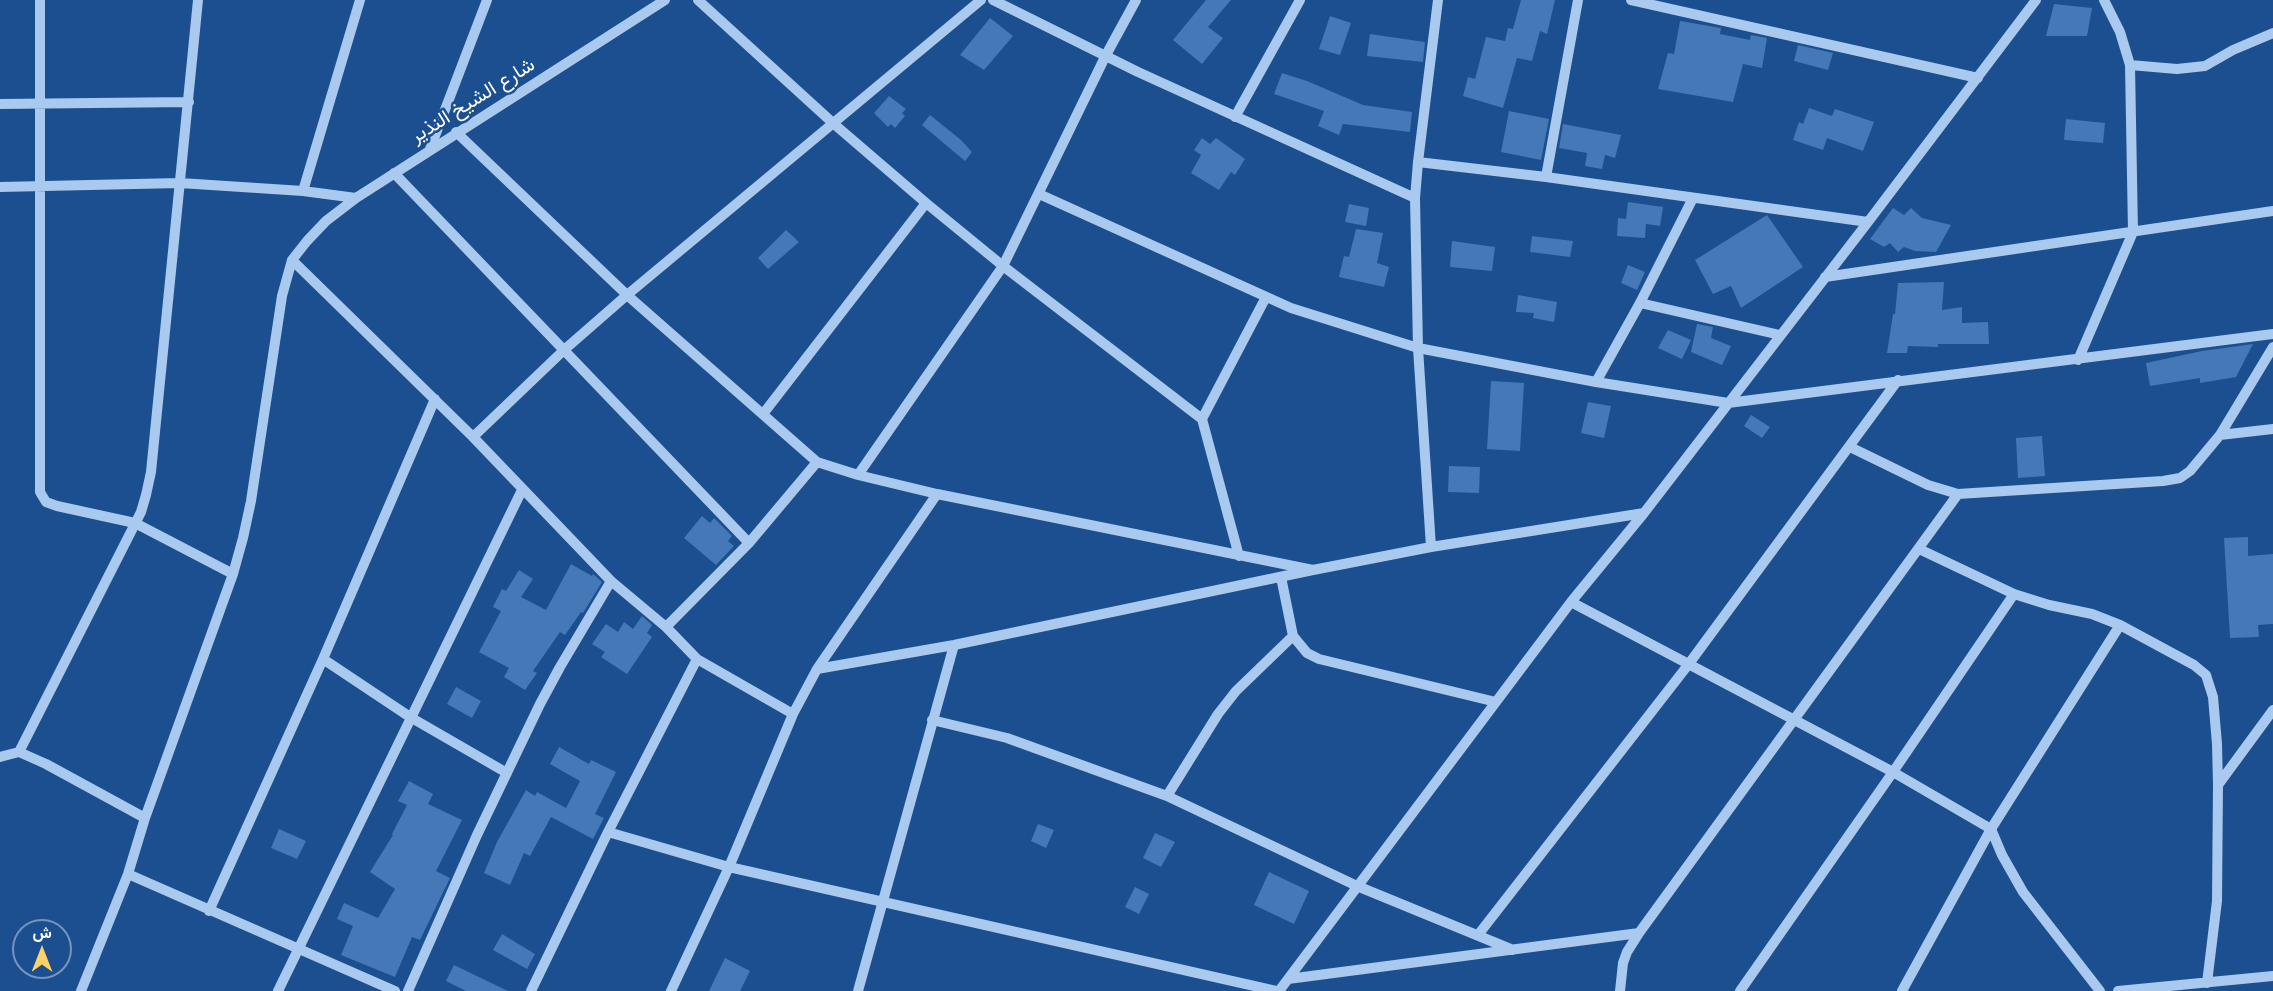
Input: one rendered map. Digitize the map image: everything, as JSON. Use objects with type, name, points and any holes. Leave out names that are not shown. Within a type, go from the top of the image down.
[{"type":"street","points":[[40,0],[40,492],[46,502],[57,506],[135,523],[233,574]]},
{"type":"street","points":[[19,752],[135,523],[146,495],[151,471],[198,0]]},
{"type":"street","points":[[303,191],[360,0]]},
{"type":"street","points":[[429,149],[487,0]]},
{"type":"street","name":"شارع الشيخ النذير","points":[[292,260],[326,221],[356,198],[429,149],[665,0]]},
{"type":"street","points":[[698,0],[834,124],[926,203],[1003,267],[1202,419],[1239,556]]},
{"type":"street","points":[[473,437],[564,350],[627,295],[981,0]]},
{"type":"street","points":[[993,0],[1138,72],[1415,198]]},
{"type":"street","points":[[858,475],[1003,267],[1106,55],[1136,0]]},
{"type":"street","points":[[1235,117],[1300,0]]},
{"type":"street","points":[[1431,547],[1418,348],[1415,198],[1438,0]]},
{"type":"street","points":[[1546,177],[1578,0]]},
{"type":"street","points":[[1631,0],[1978,78]]},
{"type":"street","points":[[608,832],[729,867],[1277,991],[1571,602],[1644,513],[2036,0]]},
{"type":"street","points":[[2078,360],[2133,232],[2130,65],[2120,32],[2104,0]]},
{"type":"street","points":[[2130,65],[2177,69],[2205,66],[2233,50],[2273,33]]},
{"type":"street","points":[[0,104],[189,102]]},
{"type":"street","points":[[456,132],[627,295],[817,462],[858,475],[937,494],[1313,570]]},
{"type":"street","points":[[1418,162],[1546,177],[1868,222]]},
{"type":"street","points":[[394,173],[749,543]]},
{"type":"street","points":[[0,186],[180,183],[303,191],[356,198]]},
{"type":"street","points":[[1039,194],[1291,308],[1418,348],[1596,382],[1728,403],[2273,334]]},
{"type":"street","points":[[1596,382],[1640,303],[1693,198]]},
{"type":"street","points":[[763,414],[926,203]]},
{"type":"street","points":[[1825,277],[2273,211]]},
{"type":"street","points":[[81,991],[128,874],[145,818],[233,574],[251,501],[282,296],[292,260],[473,437],[611,580],[666,627],[697,659],[794,714]]},
{"type":"street","points":[[1202,419],[1266,297]]},
{"type":"street","points":[[1640,303],[1780,335]]},
{"type":"street","points":[[1850,447],[1928,485],[1958,494],[2180,478],[2190,471],[2220,435],[2273,347]]},
{"type":"street","points":[[1478,935],[1688,665],[1898,380]]},
{"type":"street","points":[[209,911],[323,659],[435,399]]},
{"type":"street","points":[[2220,435],[2273,429]]},
{"type":"street","points":[[666,627],[749,543],[817,462]]},
{"type":"street","points":[[278,991],[522,490]]},
{"type":"street","points":[[671,991],[729,867],[794,714],[818,669],[937,494]]},
{"type":"street","points":[[1620,991],[1623,963],[1639,933],[1958,494]]},
{"type":"street","points":[[818,669],[954,645],[1431,547],[1644,513]]},
{"type":"street","points":[[1919,549],[2014,594],[2049,605],[2092,614],[2120,625],[2194,665],[2206,675],[2213,697],[2218,785],[2217,901],[2207,983]]},
{"type":"street","points":[[1281,577],[1293,636],[1307,653],[1319,659],[1496,702]]},
{"type":"street","points":[[408,991],[507,773],[560,667],[611,580]]},
{"type":"street","points":[[1740,991],[2014,594]]},
{"type":"street","points":[[1571,602],[1893,772],[1991,829],[2002,855],[2023,892],[2100,991]]},
{"type":"street","points":[[1902,991],[1991,829],[2120,625]]},
{"type":"street","points":[[1167,796],[1218,714],[1236,691],[1293,636]]},
{"type":"street","points":[[858,991],[954,645]]},
{"type":"street","points":[[323,659],[410,717],[507,773]]},
{"type":"street","points":[[531,991],[608,832],[697,659]]},
{"type":"street","points":[[2218,785],[2273,710]]},
{"type":"street","points":[[932,720],[1007,738],[1167,796],[1357,886],[1513,950]]},
{"type":"street","points":[[0,758],[19,752],[77,779],[145,818]]},
{"type":"street","points":[[128,874],[395,991]]},
{"type":"street","points":[[1288,979],[1639,933]]},
{"type":"street","points":[[2118,991],[2273,976]]},
{"type":"building","points":[[1206,0],[1231,0],[1208,27],[1223,38],[1202,64],[1173,40]]},
{"type":"building","points":[[1521,0],[1555,0],[1547,34],[1540,31],[1532,61],[1517,58],[1503,108],[1463,96],[1468,77],[1475,79],[1486,37],[1505,41],[1508,28],[1513,29]]},
{"type":"building","points":[[2054,4],[2092,8],[2087,36],[2046,36]]},
{"type":"building","points":[[1330,16],[1351,23],[1340,55],[1319,49]]},
{"type":"building","points":[[990,18],[1013,36],[984,70],[960,55]]},
{"type":"building","points":[[1680,21],[1721,28],[1720,34],[1750,40],[1751,35],[1767,38],[1762,68],[1743,64],[1733,102],[1658,89],[1668,53],[1674,54]]},
{"type":"building","points":[[1370,34],[1425,42],[1423,62],[1367,56]]},
{"type":"building","points":[[1798,45],[1833,53],[1828,70],[1794,61]]},
{"type":"building","points":[[1282,73],[1363,105],[1412,112],[1410,132],[1343,124],[1339,135],[1318,126],[1324,111],[1274,94]]},
{"type":"building","points":[[889,96],[906,109],[902,113],[905,116],[895,128],[891,124],[888,127],[874,113]]},
{"type":"building","points":[[1809,108],[1832,116],[1835,109],[1874,122],[1863,151],[1827,138],[1823,150],[1793,140],[1799,122],[1803,124]]},
{"type":"building","points":[[1509,111],[1549,119],[1541,160],[1501,152]]},
{"type":"building","points":[[930,115],[972,152],[965,161],[922,125]]},
{"type":"building","points":[[2066,119],[2105,123],[2103,143],[2064,140]]},
{"type":"building","points":[[1563,124],[1621,135],[1615,158],[1605,155],[1602,169],[1585,166],[1587,153],[1559,148]]},
{"type":"building","points":[[1202,138],[1210,144],[1216,138],[1245,159],[1235,175],[1231,172],[1219,190],[1191,173],[1201,155],[1194,150]]},
{"type":"building","points":[[1628,202],[1663,207],[1660,226],[1646,224],[1645,238],[1617,236],[1618,218],[1626,219]]},
{"type":"building","points":[[1349,204],[1369,208],[1366,226],[1345,222]]},
{"type":"building","points":[[1893,208],[1904,215],[1911,208],[1922,218],[1951,225],[1936,252],[1915,251],[1904,247],[1898,252],[1890,243],[1884,247],[1870,239]]},
{"type":"building","points":[[1767,215],[1803,267],[1741,308],[1731,286],[1713,294],[1695,260]]},
{"type":"building","points":[[1356,229],[1383,233],[1377,263],[1389,267],[1384,287],[1339,277],[1344,256],[1349,257]]},
{"type":"building","points":[[786,230],[799,242],[768,269],[758,258]]},
{"type":"building","points":[[1532,236],[1573,241],[1570,257],[1530,252]]},
{"type":"building","points":[[1452,241],[1495,247],[1492,271],[1450,267]]},
{"type":"building","points":[[1628,265],[1645,272],[1637,290],[1621,283]]},
{"type":"building","points":[[1944,282],[1942,310],[1962,307],[1962,323],[1988,322],[1989,344],[1908,346],[1907,353],[1887,353],[1893,314],[1895,314],[1898,283]]},
{"type":"building","points":[[1518,295],[1557,302],[1554,322],[1533,318],[1534,313],[1516,312]]},
{"type":"building","points":[[1697,324],[1713,327],[1711,338],[1731,346],[1722,365],[1691,352]]},
{"type":"building","points":[[1668,330],[1691,340],[1682,359],[1658,348]]},
{"type":"building","points":[[2253,344],[2236,377],[2200,383],[2200,378],[2150,386],[2146,363],[2202,351]]},
{"type":"building","points":[[1491,381],[1524,383],[1520,451],[1487,449]]},
{"type":"building","points":[[1588,402],[1611,406],[1604,438],[1581,433]]},
{"type":"building","points":[[1751,415],[1770,427],[1762,438],[1744,426]]},
{"type":"building","points":[[2042,436],[2045,476],[2018,478],[2016,438]]},
{"type":"building","points":[[1449,466],[1480,467],[1479,493],[1448,492]]},
{"type":"building","points":[[702,516],[710,523],[714,518],[732,536],[728,541],[734,546],[716,565],[684,538]]},
{"type":"building","points":[[2248,537],[2248,556],[2273,554],[2273,624],[2258,625],[2259,637],[2230,638],[2224,538]]},
{"type":"building","points":[[571,564],[592,576],[593,574],[602,582],[583,613],[581,612],[565,635],[560,632],[533,671],[537,673],[525,690],[504,677],[509,668],[479,652],[501,611],[493,607],[502,589],[506,591],[519,570],[533,579],[521,597],[546,610]]},
{"type":"building","points":[[642,616],[652,625],[647,633],[652,637],[627,674],[601,657],[605,652],[592,644],[606,624],[618,632],[624,622],[633,629]]},
{"type":"building","points":[[456,687],[481,701],[472,718],[447,704]]},
{"type":"building","points":[[559,747],[589,764],[591,760],[616,772],[595,814],[604,818],[593,839],[551,817],[530,856],[524,853],[510,885],[484,873],[497,842],[526,790],[535,796],[537,792],[566,808],[580,781],[550,764]]},
{"type":"building","points":[[409,781],[433,794],[428,804],[462,820],[436,871],[450,878],[420,940],[412,937],[395,977],[341,955],[353,926],[337,919],[344,903],[378,918],[395,889],[370,872],[393,835],[407,805],[398,801]]},
{"type":"building","points":[[1038,824],[1054,830],[1046,848],[1031,841]]},
{"type":"building","points":[[279,829],[306,841],[297,859],[271,848]]},
{"type":"building","points":[[1155,833],[1175,842],[1161,867],[1143,858]]},
{"type":"building","points":[[1269,872],[1309,891],[1294,924],[1254,905]]},
{"type":"building","points":[[1135,887],[1149,894],[1139,914],[1125,907]]},
{"type":"building","points":[[502,934],[535,954],[527,969],[493,950]]},
{"type":"building","points":[[725,958],[750,971],[740,991],[709,991]]},
{"type":"building","points":[[454,965],[508,991],[466,991],[446,981]]}]
